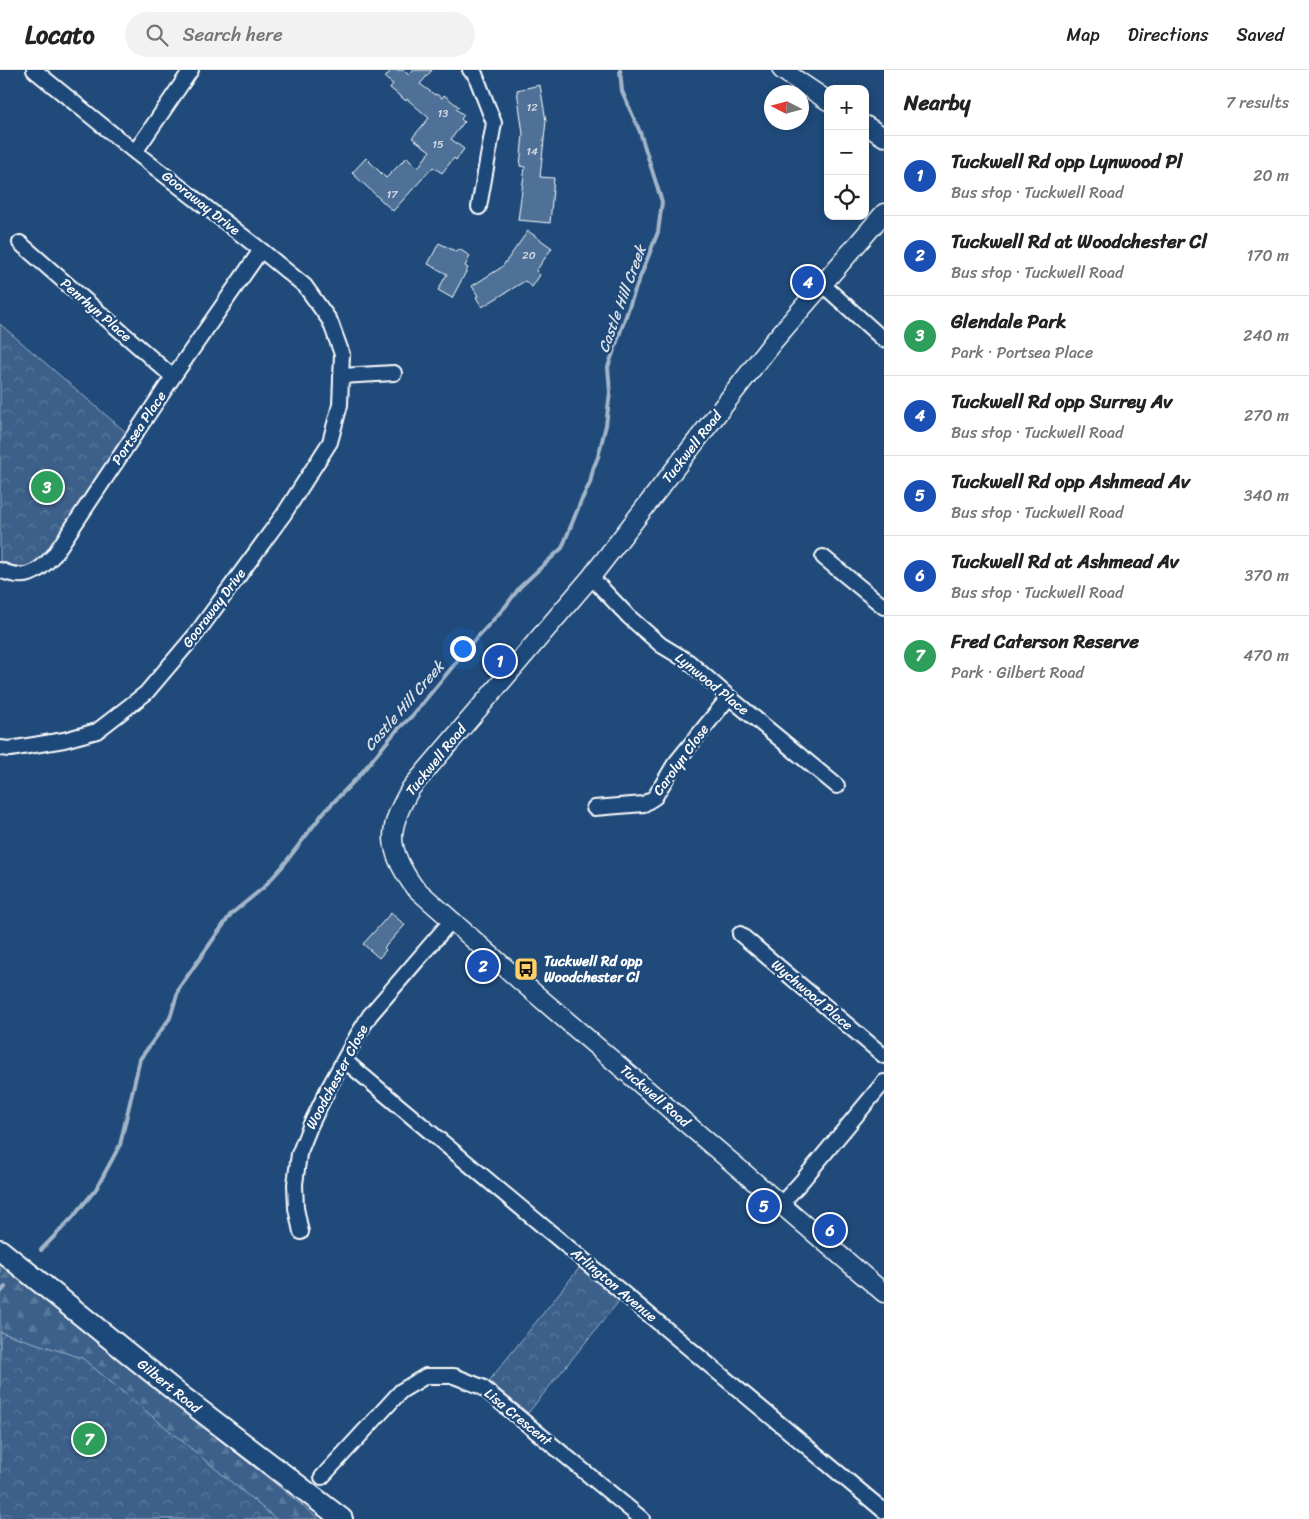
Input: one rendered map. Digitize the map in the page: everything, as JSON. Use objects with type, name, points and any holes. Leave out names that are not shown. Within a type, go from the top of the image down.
[{"type":"main road","name":"Gilbert Road","points":[[0,1250],[180,1395],[342,1519]]},
{"type":"street","name":"Gooraway Drive","points":[[0,748],[10,749],[64,740],[97,730],[146,693],[208,618],[284,514],[330,442],[340,406],[342,376],[342,354],[330,321],[304,286],[34,70]]},
{"type":"street","points":[[135,152],[191,70]]},
{"type":"street","points":[[470,70],[475,74],[494,123],[479,207]]},
{"type":"street","points":[[782,70],[824,97]]},
{"type":"street","points":[[869,128],[884,137]]},
{"type":"street","name":"Tuckwell Road","points":[[884,213],[773,342],[591,577],[411,788],[399,808],[393,832],[394,850],[401,869],[414,886],[451,921],[884,1293]]},
{"type":"street","name":"Penrhyn Place","points":[[20,243],[173,377]]},
{"type":"street","name":"Portsea Place","points":[[0,570],[11,575],[28,576],[43,567],[54,555],[261,250]]},
{"type":"street","points":[[822,284],[884,340]]},
{"type":"street","points":[[342,376],[394,373]]},
{"type":"street","points":[[823,556],[884,607]]},
{"type":"street","name":"Lynwood Place","points":[[591,577],[661,646],[688,662],[837,786]]},
{"type":"street","name":"Carolyn Close","points":[[594,808],[644,804],[655,797],[674,765],[729,697]]},
{"type":"street","name":"Woodchester Close","points":[[301,1232],[296,1208],[295,1184],[299,1154],[311,1124],[370,1015],[451,921]]},
{"type":"street","name":"Wychwood Place","points":[[740,934],[884,1056]]},
{"type":"street","name":"Arlington Avenue","points":[[344,1060],[884,1511]]},
{"type":"street","points":[[781,1204],[884,1082]]},
{"type":"street","name":"Lisa Crescent","points":[[322,1477],[401,1391],[426,1376],[454,1376],[482,1387],[642,1519]]},
{"type":"green space","points":[[0,324],[128,434],[58,540],[42,560],[26,567],[14,566],[0,560]]},
{"type":"green space","points":[[0,1262],[319,1519],[0,1519]]},
{"type":"green space","points":[[580,1267],[620,1300],[528,1413],[489,1381]]},
{"type":"green space","points":[[0,1332],[82,1358],[276,1519],[0,1519]]},
{"type":"building","points":[[391,70],[403,70],[409,75],[414,70],[432,70],[420,84],[435,95],[442,98],[444,95],[459,107],[456,109],[464,115],[461,119],[464,122],[451,139],[464,149],[456,160],[454,158],[442,173],[433,167],[393,211],[352,173],[366,158],[386,178],[407,157],[418,168],[430,151],[412,138],[429,118],[407,99],[406,101],[390,88],[393,84],[385,78]]},
{"type":"building","points":[[540,85],[546,121],[540,177],[554,178],[550,223],[518,220],[525,167],[520,166],[523,134],[517,90]]},
{"type":"building","points":[[528,231],[552,248],[536,271],[540,275],[532,287],[525,281],[482,307],[472,286],[502,267]]},
{"type":"building","points":[[439,243],[457,252],[459,249],[470,256],[465,266],[468,268],[452,298],[438,290],[447,274],[428,264]]},
{"type":"building","points":[[391,913],[405,925],[384,948],[386,950],[379,958],[363,944]]},
{"type":"waterway","name":"Castle Hill Creek","points":[[41,1250],[73,1217],[96,1189],[120,1145],[140,1059],[170,1018],[179,988],[231,914],[263,888],[282,867],[324,812],[358,777],[396,731],[412,716],[520,587],[562,548],[590,483],[598,457],[606,425],[610,392],[608,367],[658,232],[662,202],[640,132],[622,91],[620,70]]},
{"type":"waterway","name":"Castle Hill Creek","points":[[0,1293],[5,1287]]},
{"type":"place","name":"Tuckwell Rd opp Surrey Av","points":[[808,282]]},
{"type":"place","name":"Glendale Park","points":[[47,487]]},
{"type":"place","name":"Tuckwell Rd opp Lynwood Pl","points":[[500,661]]},
{"type":"place","name":"Tuckwell Rd at Woodchester Cl","points":[[483,966]]},
{"type":"place","name":"Tuckwell Rd opp Woodchester Cl","points":[[526,969]]},
{"type":"place","name":"Tuckwell Rd opp Ashmead Av","points":[[764,1206]]},
{"type":"place","name":"Tuckwell Rd at Ashmead Av","points":[[830,1230]]},
{"type":"place","name":"Fred Caterson Reserve","points":[[89,1439]]}]
